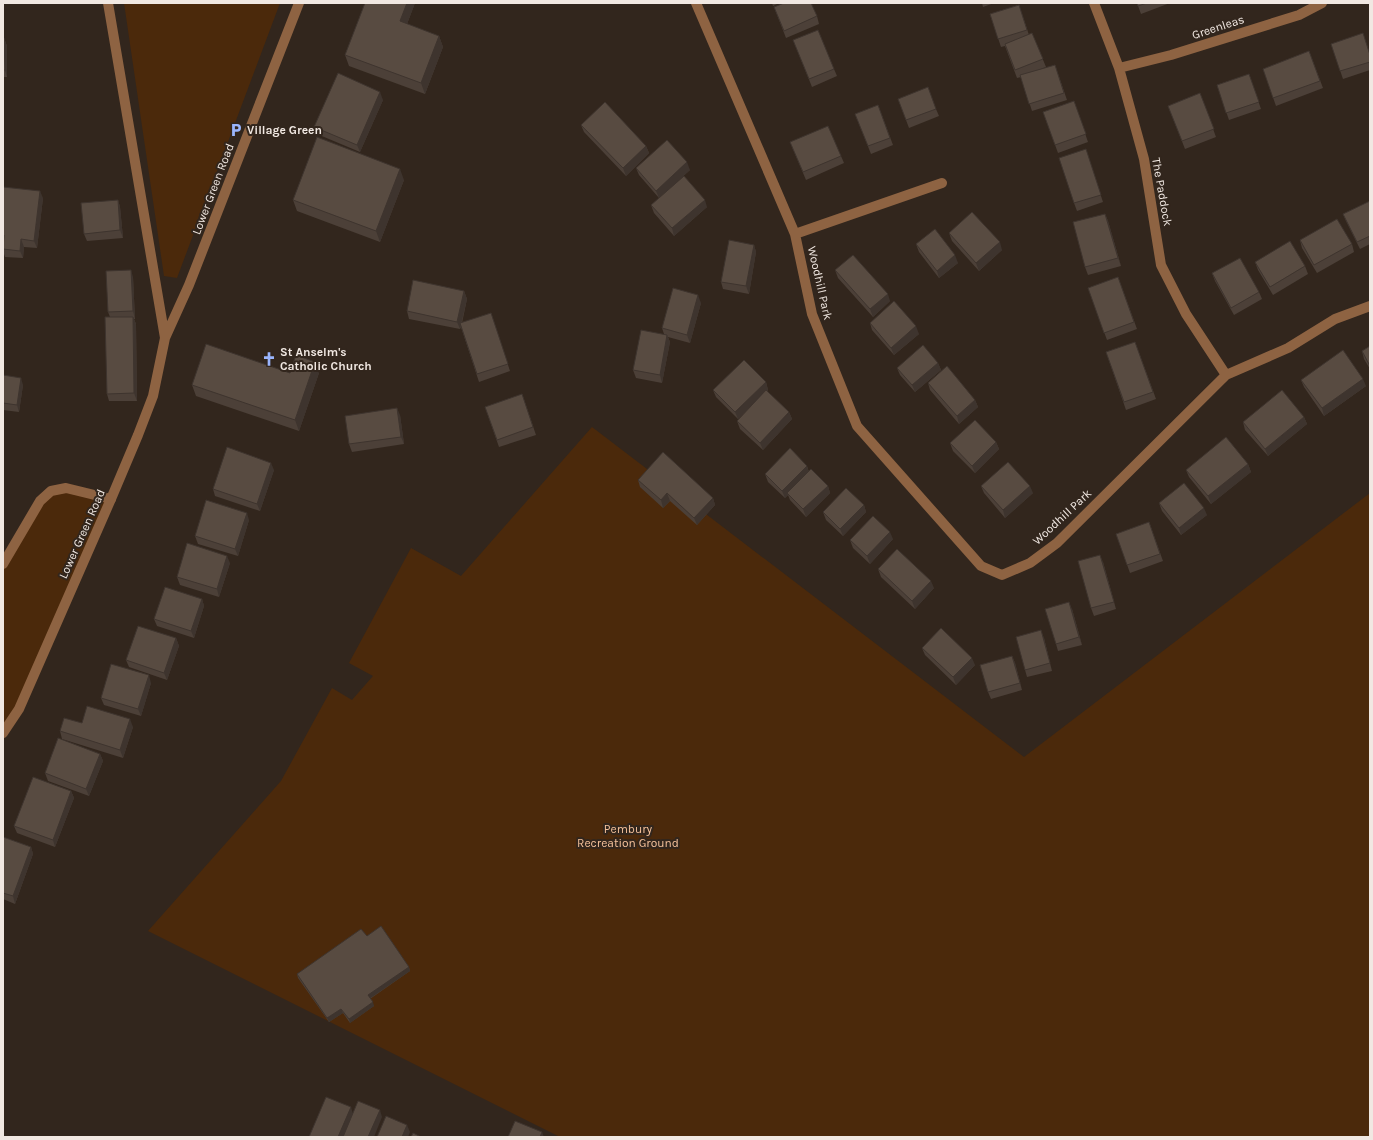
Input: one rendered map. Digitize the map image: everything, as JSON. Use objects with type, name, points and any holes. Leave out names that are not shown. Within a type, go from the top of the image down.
[{"type":"street","name":"Lower Green Road","points":[[108,3],[165,338]]},
{"type":"street","name":"Lower Green Road","points":[[3,733],[19,709],[111,499],[153,396],[165,338],[189,285],[299,3]]},
{"type":"street","name":"Woodhill Park","points":[[696,3],[795,234],[812,314],[857,426],[981,566],[1002,575],[1030,563],[1057,543],[1226,375],[1288,348],[1335,319],[1370,306]]},
{"type":"street","name":"The Paddock","points":[[1094,3],[1119,68],[1144,159],[1161,264],[1186,314],[1226,375]]},
{"type":"street","name":"Greenleas","points":[[1119,68],[1171,55],[1299,15],[1322,3]]},
{"type":"street","name":"Woodhill Park","points":[[795,234],[942,183]]},
{"type":"street","points":[[3,564],[40,501],[51,491],[66,488],[111,499]]},
{"type":"green space","name":"Village Green","points":[[124,3],[280,3],[177,278],[164,276]]},
{"type":"green space","name":"Pembury Recreation Ground","points":[[592,427],[1024,757],[1370,493],[1370,1137],[560,1137],[148,931],[281,781],[332,688],[352,700],[373,676],[349,663],[411,548],[461,576]]},
{"type":"green space","points":[[66,488],[111,499],[3,733],[3,564],[40,501]]},
{"type":"building","points":[[365,3],[407,3],[400,21],[439,36],[421,83],[345,55]]},
{"type":"building","points":[[784,3],[811,3],[817,16],[784,31],[774,7]]},
{"type":"building","points":[[1137,3],[1147,3],[1138,6]]},
{"type":"building","points":[[1019,5],[1027,30],[998,39],[990,14]]},
{"type":"building","points":[[818,30],[834,69],[809,79],[793,40]]},
{"type":"building","points":[[1032,33],[1043,59],[1015,70],[1005,44]]},
{"type":"building","points":[[1363,33],[1370,55],[1370,62],[1340,71],[1331,44]]},
{"type":"building","points":[[4,38],[5,70],[3,70]]},
{"type":"building","points":[[1309,51],[1320,81],[1273,98],[1263,69]]},
{"type":"building","points":[[1055,65],[1064,93],[1029,104],[1020,75]]},
{"type":"building","points":[[338,73],[380,92],[357,145],[314,127]]},
{"type":"building","points":[[1249,74],[1259,102],[1226,113],[1217,85]]},
{"type":"building","points":[[928,87],[936,109],[906,120],[898,99]]},
{"type":"building","points":[[1200,93],[1214,129],[1182,141],[1168,106]]},
{"type":"building","points":[[1074,101],[1086,134],[1055,145],[1043,112]]},
{"type":"building","points":[[605,102],[646,146],[623,168],[581,125]]},
{"type":"building","points":[[878,105],[890,138],[868,146],[855,114]]},
{"type":"building","points":[[828,126],[841,156],[803,172],[790,142]]},
{"type":"building","points":[[317,137],[400,169],[376,231],[293,200]]},
{"type":"building","points":[[667,140],[687,162],[656,191],[636,168]]},
{"type":"building","points":[[1086,149],[1101,195],[1074,203],[1059,158]]},
{"type":"building","points":[[684,176],[705,200],[672,228],[651,205]]},
{"type":"building","points":[[3,187],[40,191],[34,241],[21,239],[20,251],[3,249]]},
{"type":"building","points":[[118,200],[120,230],[84,234],[81,203]]},
{"type":"building","points":[[1370,201],[1370,236],[1357,242],[1343,214]]},
{"type":"building","points":[[972,212],[1000,242],[976,263],[949,233]]},
{"type":"building","points":[[1105,214],[1118,258],[1085,267],[1073,222]]},
{"type":"building","points":[[1337,219],[1352,244],[1314,265],[1300,240]]},
{"type":"building","points":[[935,229],[955,255],[937,271],[916,244]]},
{"type":"building","points":[[729,240],[754,245],[746,286],[721,282]]},
{"type":"building","points":[[1290,241],[1305,266],[1270,287],[1255,262]]},
{"type":"building","points":[[853,255],[888,294],[870,309],[835,270]]},
{"type":"building","points":[[1240,258],[1259,292],[1231,308],[1212,273]]},
{"type":"building","points":[[131,270],[133,311],[108,312],[106,271]]},
{"type":"building","points":[[1118,277],[1134,322],[1104,333],[1088,288]]},
{"type":"building","points":[[413,280],[464,291],[457,322],[407,311]]},
{"type":"building","points":[[673,288],[698,295],[687,335],[662,328]]},
{"type":"building","points":[[894,301],[916,326],[891,348],[870,323]]},
{"type":"building","points":[[491,313],[508,364],[477,374],[460,323]]},
{"type":"building","points":[[105,317],[133,317],[134,393],[107,394]]},
{"type":"building","points":[[641,330],[667,335],[660,375],[633,370]]},
{"type":"building","points":[[1135,342],[1153,392],[1124,402],[1106,352]]},
{"type":"building","points":[[206,344],[290,373],[296,355],[315,362],[295,420],[192,385]]},
{"type":"building","points":[[923,345],[938,363],[912,385],[897,368]]},
{"type":"building","points":[[1370,346],[1370,366],[1362,351]]},
{"type":"building","points":[[1343,350],[1363,379],[1322,408],[1301,380]]},
{"type":"building","points":[[744,360],[766,382],[735,412],[713,390]]},
{"type":"building","points":[[947,366],[975,400],[957,416],[928,383]]},
{"type":"building","points":[[3,375],[21,378],[17,405],[3,403]]},
{"type":"building","points":[[766,390],[789,412],[760,443],[737,421]]},
{"type":"building","points":[[1282,390],[1304,417],[1265,449],[1243,422]]},
{"type":"building","points":[[522,394],[533,427],[497,440],[485,407]]},
{"type":"building","points":[[397,408],[401,437],[349,444],[345,416]]},
{"type":"building","points":[[975,420],[996,442],[972,466],[950,443]]},
{"type":"building","points":[[1226,437],[1248,464],[1208,496],[1186,470]]},
{"type":"building","points":[[227,447],[271,463],[257,504],[213,489]]},
{"type":"building","points":[[790,448],[807,466],[782,491],[765,474]]},
{"type":"building","points":[[663,452],[713,498],[694,518],[667,493],[661,500],[638,480]]},
{"type":"building","points":[[1008,462],[1030,486],[1003,510],[981,486]]},
{"type":"building","points":[[811,469],[828,486],[803,509],[787,493]]},
{"type":"building","points":[[1184,483],[1204,508],[1179,528],[1159,503]]},
{"type":"building","points":[[846,488],[864,505],[840,529],[823,512]]},
{"type":"building","points":[[206,500],[247,513],[235,549],[195,536]]},
{"type":"building","points":[[873,516],[890,532],[867,556],[850,540]]},
{"type":"building","points":[[1149,522],[1160,554],[1127,565],[1116,534]]},
{"type":"building","points":[[187,543],[227,556],[217,589],[177,577]]},
{"type":"building","points":[[897,549],[931,581],[912,601],[878,569]]},
{"type":"building","points":[[1100,555],[1114,602],[1091,608],[1078,561]]},
{"type":"building","points":[[165,587],[202,599],[191,631],[154,619]]},
{"type":"building","points":[[1069,602],[1079,637],[1056,644],[1045,609]]},
{"type":"building","points":[[138,626],[176,638],[164,673],[126,660]]},
{"type":"building","points":[[941,628],[972,658],[953,677],[922,648]]},
{"type":"building","points":[[1041,630],[1050,663],[1025,670],[1016,637]]},
{"type":"building","points":[[1012,656],[1020,683],[988,692],[980,665]]},
{"type":"building","points":[[111,664],[149,675],[138,709],[101,698]]},
{"type":"building","points":[[87,706],[130,719],[120,750],[60,731],[64,718],[82,723]]},
{"type":"building","points":[[58,738],[100,754],[86,789],[45,773]]},
{"type":"building","points":[[33,777],[71,791],[53,840],[14,826]]},
{"type":"building","points":[[3,837],[31,847],[13,896],[3,893]]},
{"type":"building","points":[[381,926],[409,967],[368,995],[373,1002],[349,1019],[341,1009],[327,1018],[297,974],[361,929],[367,936]]},
{"type":"building","points":[[326,1097],[351,1107],[338,1137],[309,1137]]},
{"type":"building","points":[[358,1101],[380,1110],[368,1137],[343,1137]]},
{"type":"building","points":[[386,1116],[407,1125],[402,1137],[377,1137]]},
{"type":"building","points":[[515,1121],[542,1132],[540,1137],[508,1137]]},
{"type":"building","points":[[413,1133],[421,1137],[411,1137]]},
{"type":"place","name":"Village Green","points":[[236,130]]},
{"type":"place","name":"St Anselm's Catholic Church","points":[[269,359]]}]
